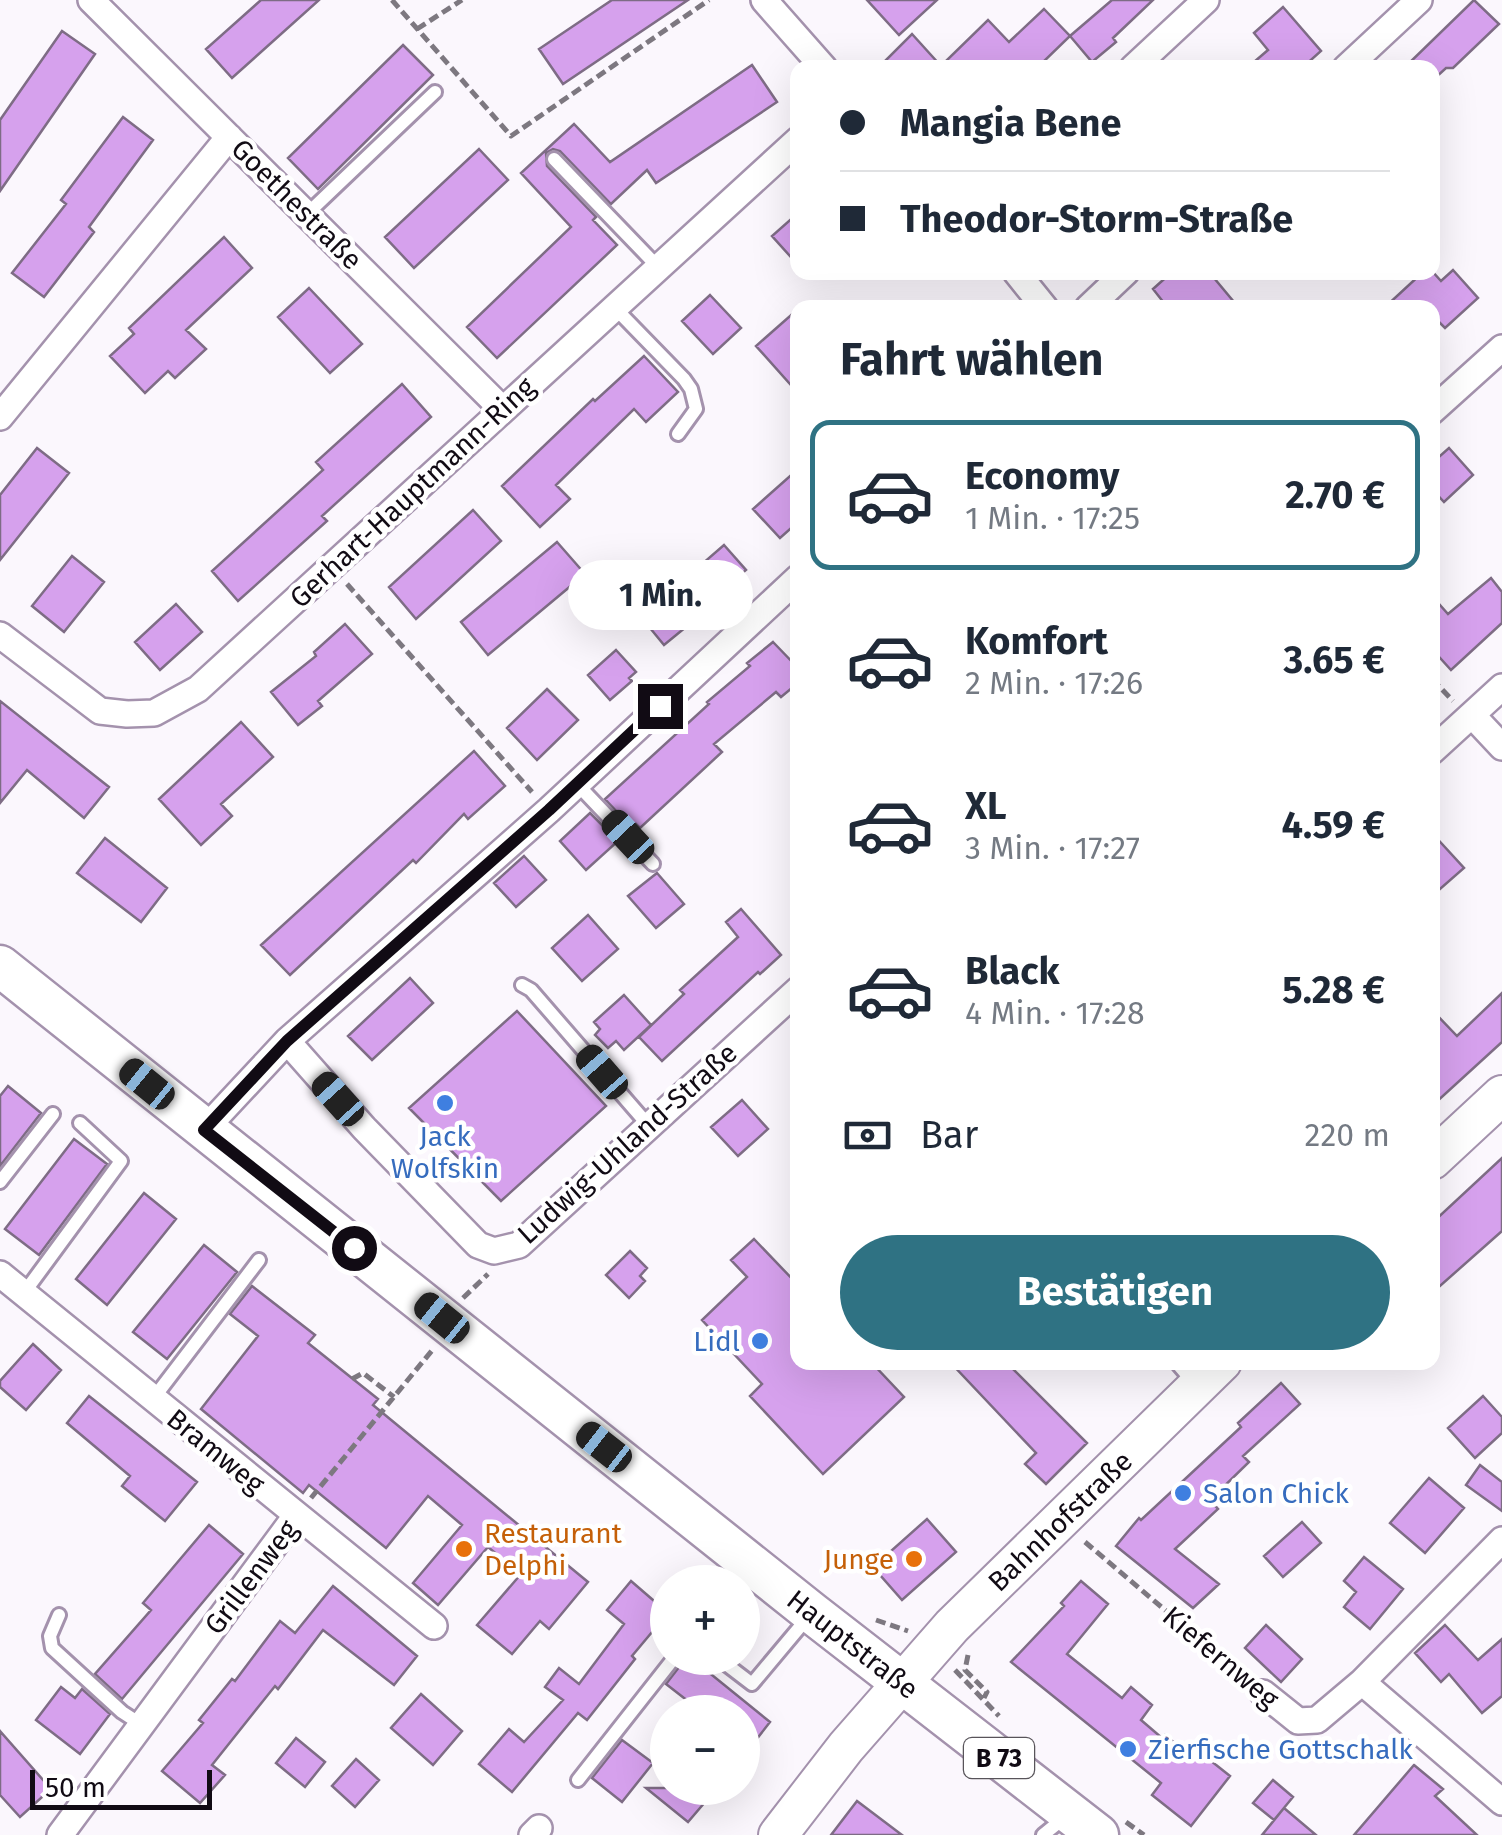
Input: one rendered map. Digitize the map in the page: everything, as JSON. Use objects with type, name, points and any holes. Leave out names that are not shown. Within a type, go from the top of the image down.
[{"type":"main road","name":"Hauptstraße","points":[[0,966],[447,1322],[744,1567],[812,1612],[960,1728],[1070,1828]]},
{"type":"street","name":"Goethestraße","points":[[91,0],[502,409]]},
{"type":"street","points":[[764,0],[817,60]]},
{"type":"street","points":[[1142,60],[1206,0]]},
{"type":"street","points":[[1355,60],[1419,0]]},
{"type":"street","points":[[0,417],[229,137]]},
{"type":"street","name":"Gerhart-Hauptmann-Ring","points":[[0,635],[100,711],[154,713],[198,689],[790,147]]},
{"type":"street","points":[[1023,280],[1039,300]]},
{"type":"street","points":[[1096,300],[1118,280]]},
{"type":"street","points":[[1440,404],[1502,348]]},
{"type":"street","points":[[204,1130],[287,1041],[549,810],[790,585]]},
{"type":"street","points":[[1440,744],[1502,687]]},
{"type":"street","points":[[1472,714],[1502,747]]},
{"type":"street","name":"Ludwig-Uhland-Straße","points":[[287,1041],[364,1128],[478,1244],[494,1251],[519,1245],[790,997]]},
{"type":"street","points":[[1440,1153],[1502,1095]]},
{"type":"street","name":"Bramweg","points":[[0,1274],[434,1626]]},
{"type":"street","name":"Bahnhofstraße","points":[[778,1835],[901,1682],[1199,1370]]},
{"type":"street","name":"Grillenweg","points":[[60,1835],[296,1516]]},
{"type":"street","name":"Kiefernweg","points":[[1263,1693],[1298,1721],[1317,1720],[1362,1682],[1502,1540]]},
{"type":"street","points":[[1362,1682],[1502,1802]]},
{"type":"lane","points":[[307,214],[435,92]]},
{"type":"lane","points":[[554,159],[658,266]]},
{"type":"lane","points":[[614,307],[691,389],[696,409],[678,434]]},
{"type":"lane","points":[[577,784],[653,864]]},
{"type":"lane","points":[[522,985],[649,1126]]},
{"type":"lane","points":[[0,1182],[53,1114]]},
{"type":"lane","points":[[24,1293],[121,1162],[80,1123]]},
{"type":"lane","points":[[153,1399],[258,1260]]},
{"type":"lane","points":[[760,1674],[812,1612]]},
{"type":"lane","points":[[59,1615],[50,1636],[52,1648],[122,1712],[142,1725]]},
{"type":"lane","points":[[578,1780],[661,1675]]},
{"type":"lane","points":[[740,1675],[752,1684],[760,1675]]},
{"type":"path","points":[[392,0],[511,136],[709,0]]},
{"type":"path","points":[[418,29],[462,0]]},
{"type":"path","points":[[332,566],[549,810]]},
{"type":"path","name":"Grillenweg","points":[[296,1516],[394,1396],[447,1322],[519,1245]]},
{"type":"path","points":[[352,1379],[363,1373],[394,1396]]},
{"type":"path","name":"Kiefernweg","points":[[1085,1542],[1263,1693]]},
{"type":"path","points":[[960,1728],[988,1692],[965,1670],[968,1654]]},
{"type":"building","points":[[261,0],[319,0],[232,78],[206,49]]},
{"type":"building","points":[[612,0],[688,0],[563,84],[539,49]]},
{"type":"building","points":[[867,0],[937,0],[899,35]]},
{"type":"building","points":[[1112,0],[1153,0],[1094,60],[1070,36]]},
{"type":"building","points":[[1474,0],[1499,24],[1453,68],[1440,74],[1440,60],[1412,60]]},
{"type":"building","points":[[1283,7],[1321,51],[1311,60],[1256,60],[1268,50],[1254,33]]},
{"type":"building","points":[[1044,9],[1070,36],[1045,60],[947,60],[988,20],[1009,42]]},
{"type":"building","points":[[62,31],[95,54],[0,191],[0,120]]},
{"type":"building","points":[[912,34],[936,60],[886,60]]},
{"type":"building","points":[[403,45],[433,75],[318,189],[288,158]]},
{"type":"building","points":[[752,65],[777,102],[656,183],[647,170],[611,204],[560,151],[546,153],[547,166],[617,245],[497,358],[467,327],[571,227],[521,173],[574,124],[610,162]]},
{"type":"building","points":[[123,117],[153,140],[89,227],[94,232],[44,297],[12,273],[66,204],[61,200]]},
{"type":"building","points":[[479,149],[508,180],[414,268],[385,237]]},
{"type":"building","points":[[790,220],[790,256],[772,236]]},
{"type":"building","points":[[224,237],[252,268],[186,330],[206,349],[175,378],[168,371],[145,393],[110,356],[134,334],[129,328]]},
{"type":"building","points":[[1453,270],[1478,298],[1445,328],[1440,323],[1440,300],[1393,300],[1414,280],[1441,281]]},
{"type":"building","points":[[1163,280],[1216,280],[1232,300],[1162,300],[1153,289]]},
{"type":"building","points":[[309,288],[362,344],[330,373],[278,317]]},
{"type":"building","points":[[710,295],[741,328],[713,354],[682,321]]},
{"type":"building","points":[[790,316],[790,384],[756,346]]},
{"type":"building","points":[[644,356],[678,392],[646,422],[634,409],[556,485],[570,499],[540,527],[502,486]]},
{"type":"building","points":[[402,384],[431,417],[322,516],[327,521],[238,601],[212,571],[323,470],[316,462]]},
{"type":"building","points":[[37,448],[69,473],[0,560],[0,495]]},
{"type":"building","points":[[1449,448],[1473,475],[1444,502],[1440,498],[1440,456]]},
{"type":"building","points":[[790,476],[790,529],[780,538],[753,509]]},
{"type":"building","points":[[473,510],[501,541],[416,619],[389,587]]},
{"type":"building","points":[[557,542],[585,574],[488,655],[461,622]]},
{"type":"building","points":[[724,545],[746,570],[724,589],[702,564]]},
{"type":"building","points":[[72,556],[104,582],[64,632],[32,606]]},
{"type":"building","points":[[654,577],[692,622],[664,645],[627,600]]},
{"type":"building","points":[[1491,578],[1502,592],[1502,623],[1451,670],[1440,658],[1440,605],[1448,614]]},
{"type":"building","points":[[176,604],[202,632],[160,670],[135,642]]},
{"type":"building","points":[[345,624],[372,654],[318,701],[322,706],[298,725],[271,692],[316,656],[314,652]]},
{"type":"building","points":[[773,642],[790,660],[790,690],[781,697],[776,692],[714,744],[722,752],[640,828],[636,824],[632,828],[605,799],[750,666],[747,663]]},
{"type":"building","points":[[616,650],[636,672],[629,678],[632,681],[610,700],[588,675]]},
{"type":"building","points":[[547,689],[578,720],[537,760],[507,728]]},
{"type":"building","points":[[0,701],[109,787],[84,818],[27,770],[0,803]]},
{"type":"building","points":[[241,722],[273,757],[221,804],[232,816],[201,845],[159,799]]},
{"type":"building","points":[[474,751],[505,786],[468,819],[464,814],[416,863],[413,860],[290,975],[261,945]]},
{"type":"building","points":[[590,813],[618,841],[586,870],[560,841]]},
{"type":"building","points":[[105,838],[167,888],[141,922],[77,873]]},
{"type":"building","points":[[1440,842],[1464,868],[1440,889]]},
{"type":"building","points":[[524,856],[546,880],[516,907],[494,883]]},
{"type":"building","points":[[657,873],[684,904],[656,928],[628,896]]},
{"type":"building","points":[[741,909],[781,955],[662,1061],[639,1037],[684,994],[680,990],[738,937],[726,922]]},
{"type":"building","points":[[588,915],[618,949],[582,981],[552,948]]},
{"type":"building","points":[[410,978],[433,1003],[372,1060],[348,1036]]},
{"type":"building","points":[[1502,993],[1502,1042],[1440,1099],[1440,1018],[1457,1036]]},
{"type":"building","points":[[624,995],[651,1025],[624,1050],[616,1041],[608,1048],[595,1035],[600,1029],[594,1022]]},
{"type":"building","points":[[517,1011],[606,1106],[501,1201],[409,1108]]},
{"type":"building","points":[[8,1086],[41,1113],[0,1166],[0,1096]]},
{"type":"building","points":[[742,1100],[768,1129],[738,1156],[711,1127]]},
{"type":"building","points":[[74,1139],[107,1164],[39,1255],[5,1229]]},
{"type":"building","points":[[1502,1158],[1502,1231],[1440,1286],[1440,1216]]},
{"type":"building","points":[[144,1193],[176,1219],[107,1305],[76,1279]]},
{"type":"building","name":"Lidl","points":[[754,1239],[790,1277],[790,1370],[879,1370],[904,1397],[823,1474],[750,1396],[762,1384],[702,1320],[747,1277],[731,1260]]},
{"type":"building","points":[[204,1245],[237,1272],[167,1359],[133,1332]]},
{"type":"building","points":[[630,1251],[647,1268],[640,1276],[645,1281],[629,1298],[606,1275]]},
{"type":"building","points":[[252,1286],[315,1335],[308,1343],[378,1399],[373,1405],[588,1582],[549,1629],[540,1621],[512,1654],[477,1625],[521,1574],[488,1547],[438,1605],[413,1583],[462,1525],[428,1496],[386,1548],[309,1485],[303,1493],[201,1409],[258,1336],[230,1314]]},
{"type":"building","points":[[33,1344],[61,1370],[26,1410],[0,1387],[0,1381]]},
{"type":"building","points":[[958,1370],[1014,1370],[1087,1443],[1046,1484],[1025,1464],[1036,1453]]},
{"type":"building","points":[[1281,1383],[1300,1404],[1243,1456],[1249,1462],[1210,1500],[1218,1509],[1175,1549],[1219,1584],[1193,1608],[1116,1546],[1139,1518],[1241,1427],[1238,1423]]},
{"type":"building","points":[[89,1396],[197,1482],[165,1521],[122,1486],[130,1476],[67,1423]]},
{"type":"building","points":[[1483,1396],[1502,1417],[1502,1433],[1475,1458],[1448,1428]]},
{"type":"building","points":[[1480,1465],[1502,1482],[1502,1511],[1466,1485]]},
{"type":"building","points":[[1429,1478],[1464,1508],[1425,1553],[1390,1523]]},
{"type":"building","name":"Junge","points":[[927,1519],[956,1552],[902,1600],[873,1567]]},
{"type":"building","points":[[1302,1522],[1321,1543],[1283,1577],[1264,1556]]},
{"type":"building","points":[[209,1525],[243,1554],[122,1699],[95,1674],[151,1610],[143,1603]]},
{"type":"building","points":[[1364,1557],[1403,1589],[1370,1629],[1344,1607],[1356,1592],[1344,1581]]},
{"type":"building","points":[[631,1581],[650,1597],[650,1634],[587,1720],[578,1713],[512,1792],[479,1764],[509,1729],[524,1742],[563,1700],[545,1687],[559,1668],[579,1684],[624,1624],[607,1610]]},
{"type":"building","points":[[1081,1581],[1108,1604],[1067,1654],[1122,1698],[1131,1687],[1152,1705],[1141,1720],[1186,1752],[1191,1745],[1230,1776],[1191,1826],[1152,1795],[1161,1783],[1011,1662],[1064,1606],[1061,1603]]},
{"type":"building","points":[[333,1586],[417,1656],[394,1685],[323,1630],[212,1765],[225,1775],[200,1803],[162,1771],[280,1621],[295,1633]]},
{"type":"building","points":[[1266,1625],[1302,1659],[1281,1682],[1245,1648]]},
{"type":"building","points":[[1445,1625],[1478,1660],[1502,1639],[1502,1696],[1482,1713],[1449,1674],[1441,1682],[1415,1653]]},
{"type":"building","points":[[673,1675],[712,1675],[737,1695],[680,1695],[666,1684]]},
{"type":"building","points":[[61,1687],[75,1698],[82,1689],[110,1714],[80,1754],[36,1720]]},
{"type":"building","points":[[421,1694],[462,1731],[433,1765],[391,1728]]},
{"type":"building","points":[[760,1714],[770,1722],[760,1735]]},
{"type":"building","points":[[0,1731],[51,1789],[20,1817],[0,1795]]},
{"type":"building","points":[[296,1738],[325,1762],[305,1787],[276,1763]]},
{"type":"building","points":[[622,1740],[650,1761],[650,1767],[622,1802],[592,1778]]},
{"type":"building","points":[[356,1759],[379,1780],[355,1807],[332,1786]]},
{"type":"building","points":[[1414,1765],[1443,1789],[1435,1796],[1477,1835],[1354,1835]]},
{"type":"building","points":[[1273,1780],[1293,1797],[1274,1820],[1253,1803]]},
{"type":"building","points":[[857,1801],[902,1835],[831,1835]]},
{"type":"building","points":[[667,1805],[702,1805],[688,1822]]},
{"type":"building","points":[[1284,1808],[1316,1835],[1262,1835]]},
{"type":"place","name":"Jack Wolfskin","points":[[445,1103]]},
{"type":"place","name":"Lidl","points":[[760,1341]]},
{"type":"place","name":"Salon Chick","points":[[1183,1493]]},
{"type":"place","name":"Restaurant Delphi","points":[[464,1549]]},
{"type":"place","name":"Junge","points":[[914,1559]]},
{"type":"place","name":"Zierfische Gottschalk","points":[[1128,1749]]},
{"type":"route","points":[[354,1248],[204,1130],[287,1041],[549,810],[660,706]]}]
